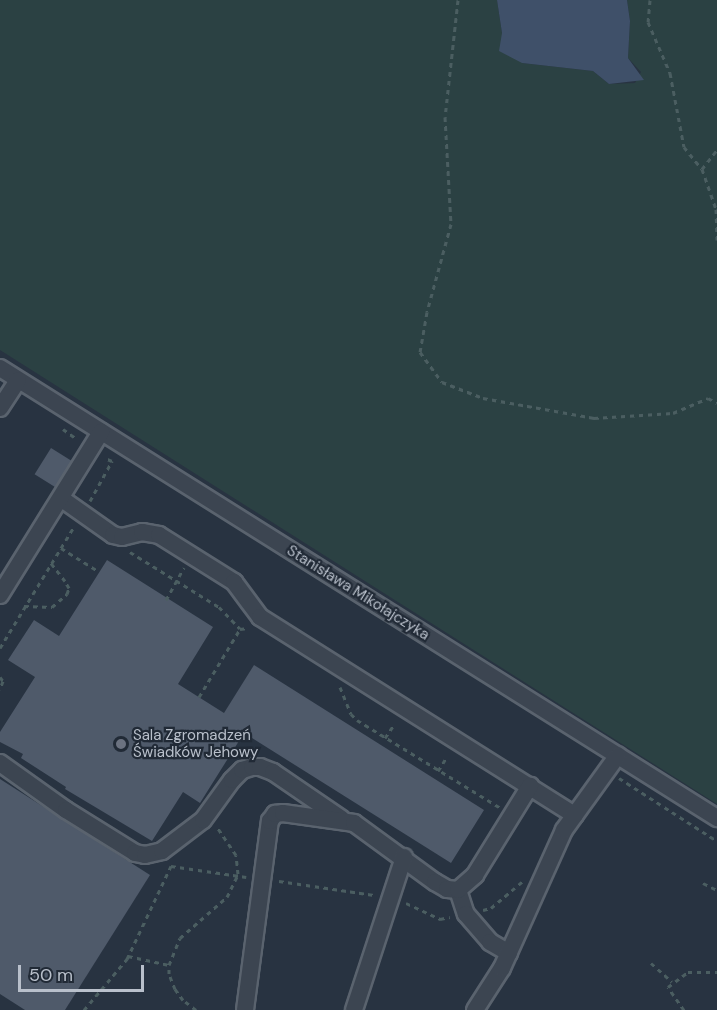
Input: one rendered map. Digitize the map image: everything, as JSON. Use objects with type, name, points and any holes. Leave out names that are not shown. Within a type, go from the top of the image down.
[{"type":"street","name":"Stanisława Mikołajczyka","points":[[0,368],[717,818]]},
{"type":"street","points":[[0,408],[18,380]]},
{"type":"street","points":[[0,595],[62,499],[101,432]]},
{"type":"street","points":[[62,499],[80,523],[122,537],[142,532],[159,535],[234,582],[260,617],[575,815]]},
{"type":"street","points":[[475,1010],[509,953],[564,830],[618,755]]},
{"type":"street","points":[[0,763],[19,779],[135,853],[166,859],[207,816],[232,780],[242,770],[261,767],[273,772],[346,821]]},
{"type":"street","points":[[245,1010],[270,821],[275,814],[283,813],[354,823],[404,857],[435,882],[447,889],[458,890],[475,875],[530,786]]},
{"type":"street","points":[[354,1010],[404,857]]},
{"type":"street","points":[[458,890],[466,914],[490,942],[509,953]]},
{"type":"path","points":[[458,0],[445,117],[451,224],[427,312],[420,352],[442,382],[483,398],[594,418],[673,413],[708,398],[717,403]]},
{"type":"path","points":[[650,0],[648,22],[670,72],[684,147],[702,169],[716,209],[717,240]]},
{"type":"path","points":[[702,169],[717,150]]},
{"type":"path","points":[[0,648],[51,563],[80,523],[112,461],[91,450],[54,422]]},
{"type":"path","points":[[61,548],[98,571]]},
{"type":"path","points":[[125,550],[219,607],[240,629]]},
{"type":"path","points":[[166,600],[190,555]]},
{"type":"path","points":[[24,606],[52,607],[68,594],[69,588],[51,563]]},
{"type":"path","points":[[240,629],[253,628]]},
{"type":"path","points":[[199,697],[240,629]]},
{"type":"path","points":[[0,677],[3,681],[0,689]]},
{"type":"path","points":[[336,679],[351,714],[385,738],[500,808]]},
{"type":"path","points":[[385,738],[393,726]]},
{"type":"path","points":[[438,771],[446,758]]},
{"type":"path","points":[[196,1010],[183,1000],[175,988],[169,974],[169,965],[180,938],[227,897],[237,876],[238,864],[236,855],[207,816]]},
{"type":"path","points":[[84,1010],[128,956],[166,859],[237,876],[390,898],[440,919],[491,908],[518,883],[528,879],[541,882]]},
{"type":"path","points":[[704,883],[717,890]]},
{"type":"path","points":[[128,956],[169,965]]},
{"type":"path","points":[[651,963],[672,982]]},
{"type":"path","points":[[684,1010],[668,990],[672,982],[688,972],[717,972]]},
{"type":"green space","points":[[0,0],[497,0],[502,33],[522,63],[593,71],[609,84],[635,83],[641,72],[628,58],[630,21],[627,0],[717,0],[717,804],[0,350]]},
{"type":"water","points":[[497,0],[627,0],[630,21],[628,58],[644,80],[609,84],[593,71],[522,63],[499,51],[502,33]]},
{"type":"building","points":[[51,448],[72,461],[56,488],[35,474]]},
{"type":"building","points":[[107,560],[213,627],[178,684],[224,713],[254,665],[484,810],[451,863],[244,733],[200,803],[183,792],[152,841],[65,789],[66,787],[21,758],[23,754],[0,742],[0,732],[35,677],[8,660],[34,620],[59,636]]},
{"type":"building","points":[[0,779],[150,875],[65,1010],[25,1010],[0,994]]},
{"type":"place","name":"Sala Zgromadzeń Świadków Jehowy","points":[[121,744]]}]
